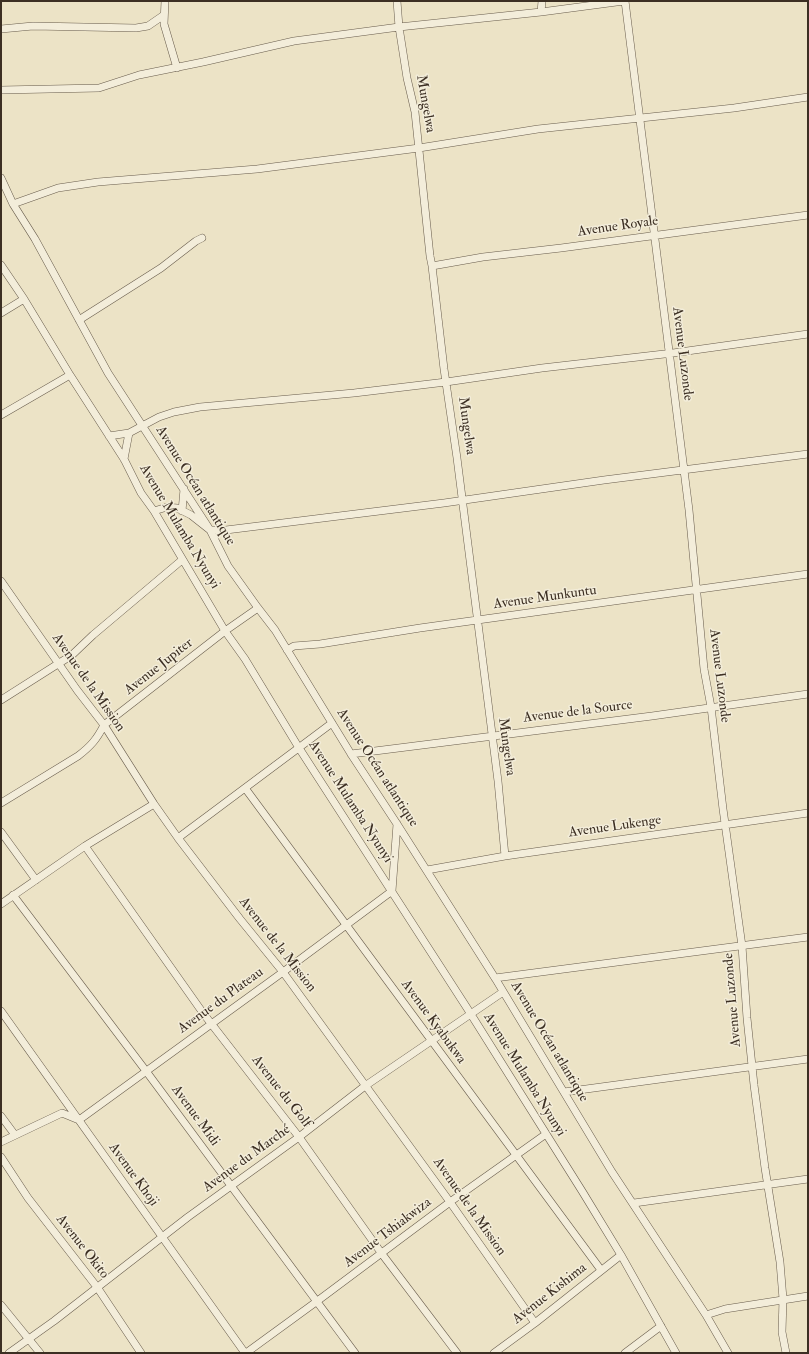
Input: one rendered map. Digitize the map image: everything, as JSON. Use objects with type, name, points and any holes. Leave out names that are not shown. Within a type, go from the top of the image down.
[{"type":"street","points":[[165,1],[164,24],[177,68]]},
{"type":"street","name":"Mungelwa","points":[[397,1],[399,27],[407,78],[415,112],[430,256],[492,735],[506,856]]},
{"type":"street","points":[[541,12],[542,1]]},
{"type":"street","points":[[1,90],[99,88],[139,75],[177,68],[294,41],[399,27],[541,12],[624,1]]},
{"type":"street","name":"Avenue Luzonde","points":[[624,1],[684,470],[704,669],[711,707],[742,946],[747,1018],[762,1149],[780,1262],[783,1299],[782,1332],[786,1353]]},
{"type":"street","points":[[1,29],[34,26],[136,28],[148,26],[164,15]]},
{"type":"street","points":[[13,204],[58,188],[98,182],[257,169],[419,148],[538,129],[734,108],[808,97]]},
{"type":"street","name":"Avenue Océan atlantique","points":[[1,178],[13,204],[35,239],[108,373],[210,530],[228,566],[275,630],[351,754],[427,870],[495,978],[608,1166],[634,1203],[706,1315],[728,1353]]},
{"type":"street","name":"Avenue Royale","points":[[432,266],[808,215]]},
{"type":"street","points":[[79,320],[161,268],[202,238]]},
{"type":"street","name":"Avenue Mulamba Nyunyi","points":[[1,265],[24,299],[70,375],[124,459],[141,493],[154,511],[182,560],[198,582],[226,631],[245,659],[299,748],[472,1014],[621,1255],[676,1353]]},
{"type":"street","points":[[1,313],[24,299]]},
{"type":"street","points":[[109,436],[129,433],[159,417],[174,412],[200,407],[354,393],[446,382],[589,362],[669,354],[808,334]]},
{"type":"street","points":[[1,415],[70,375]]},
{"type":"street","points":[[124,459],[129,433]]},
{"type":"street","points":[[154,511],[167,507],[182,511],[191,515],[210,530],[218,531],[808,454]]},
{"type":"street","points":[[182,511],[184,489]]},
{"type":"street","points":[[1,700],[72,655],[93,635],[182,560]]},
{"type":"street","name":"Avenue Munkuntu","points":[[287,650],[294,646],[320,644],[477,620],[808,574]]},
{"type":"street","name":"Avenue de la Mission","points":[[1,581],[104,725],[154,804],[178,838],[283,972],[450,1202],[535,1323]]},
{"type":"street","points":[[1,595],[8,591]]},
{"type":"street","name":"Avenue Jupiter","points":[[1,804],[78,756],[98,737],[104,725],[258,608]]},
{"type":"street","name":"Avenue de la Source","points":[[351,754],[492,735],[637,718],[808,694]]},
{"type":"street","points":[[178,838],[332,723]]},
{"type":"street","name":"Avenue Kyabukwa","points":[[245,788],[601,1270]]},
{"type":"street","points":[[1,904],[85,846],[154,804]]},
{"type":"street","name":"Avenue Lukenge","points":[[427,870],[506,856],[808,813]]},
{"type":"street","points":[[392,891],[397,824]]},
{"type":"street","points":[[1,832],[36,880]]},
{"type":"street","name":"Avenue du Golf","points":[[85,846],[212,1024],[299,1137],[382,1254],[457,1353]]},
{"type":"street","name":"Avenue du Plateau","points":[[79,1120],[392,891]]},
{"type":"street","name":"Avenue Midi","points":[[13,895],[146,1071],[355,1353]]},
{"type":"street","points":[[495,978],[808,937]]},
{"type":"street","name":"Avenue du Marché","points":[[9,1353],[365,1086],[503,992]]},
{"type":"street","name":"Avenue Khoji","points":[[1,1011],[245,1353]]},
{"type":"street","points":[[564,1092],[808,1059]]},
{"type":"street","points":[[1,1142],[62,1113],[79,1120]]},
{"type":"street","points":[[1,1116],[15,1135]]},
{"type":"street","name":"Avenue Tshiakwiza","points":[[245,1353],[382,1254],[450,1202],[546,1134]]},
{"type":"street","name":"Avenue Okito","points":[[1,1157],[28,1198],[97,1287],[141,1353]]},
{"type":"street","points":[[634,1203],[808,1179]]},
{"type":"street","name":"Avenue Kishima","points":[[494,1353],[535,1323],[621,1255]]},
{"type":"street","points":[[706,1315],[725,1309],[808,1296]]},
{"type":"street","points":[[1,1305],[40,1353]]},
{"type":"street","points":[[626,1353],[661,1326]]}]
